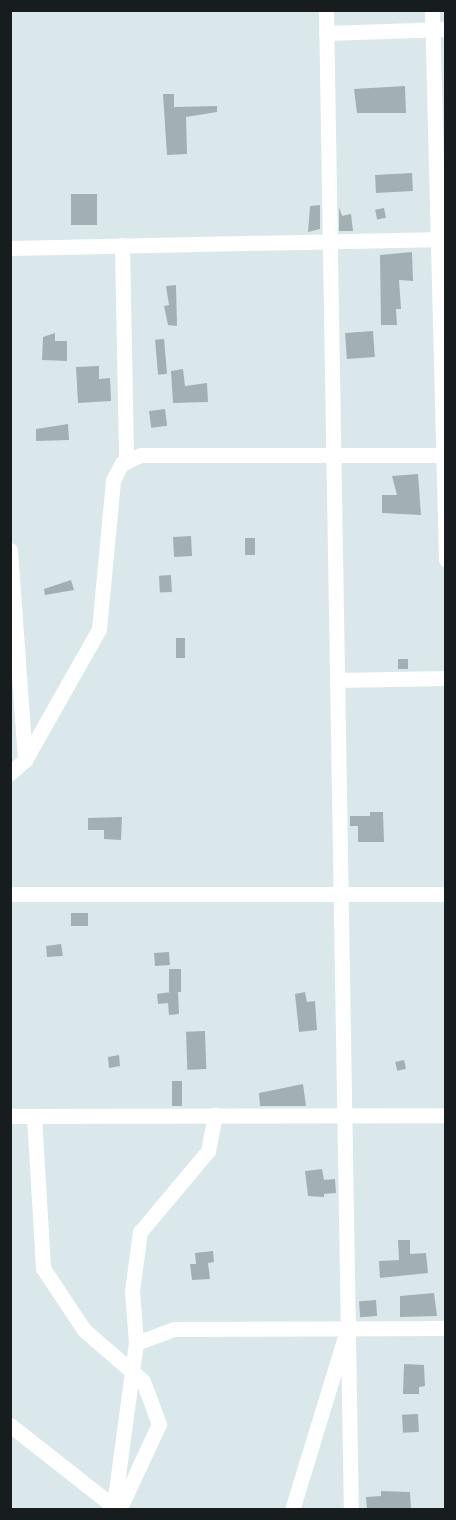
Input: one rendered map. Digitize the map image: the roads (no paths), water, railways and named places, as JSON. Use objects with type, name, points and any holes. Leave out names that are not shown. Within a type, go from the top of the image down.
[{"type":"street","points":[[326,10],[342,1115],[351,1509]]},
{"type":"street","points":[[432,10],[439,29],[446,560]]},
{"type":"street","points":[[326,33],[439,29]]},
{"type":"street","points":[[10,248],[442,239]]},
{"type":"street","points":[[122,245],[126,462]]},
{"type":"street","points":[[10,773],[25,760],[99,629],[112,480],[126,462],[141,455],[444,455]]},
{"type":"street","points":[[10,550],[25,760]]},
{"type":"street","points":[[337,680],[446,678]]},
{"type":"street","points":[[10,894],[446,894]]},
{"type":"street","points":[[117,1508],[136,1343],[132,1291],[140,1232],[208,1151],[215,1115]]},
{"type":"street","points":[[10,1116],[446,1115]]},
{"type":"street","points":[[34,1116],[43,1268],[84,1330],[143,1381],[159,1424],[117,1508]]},
{"type":"street","points":[[292,1509],[348,1328]]},
{"type":"street","points":[[136,1343],[174,1329],[446,1328]]},
{"type":"street","points":[[10,1425],[117,1508]]}]
